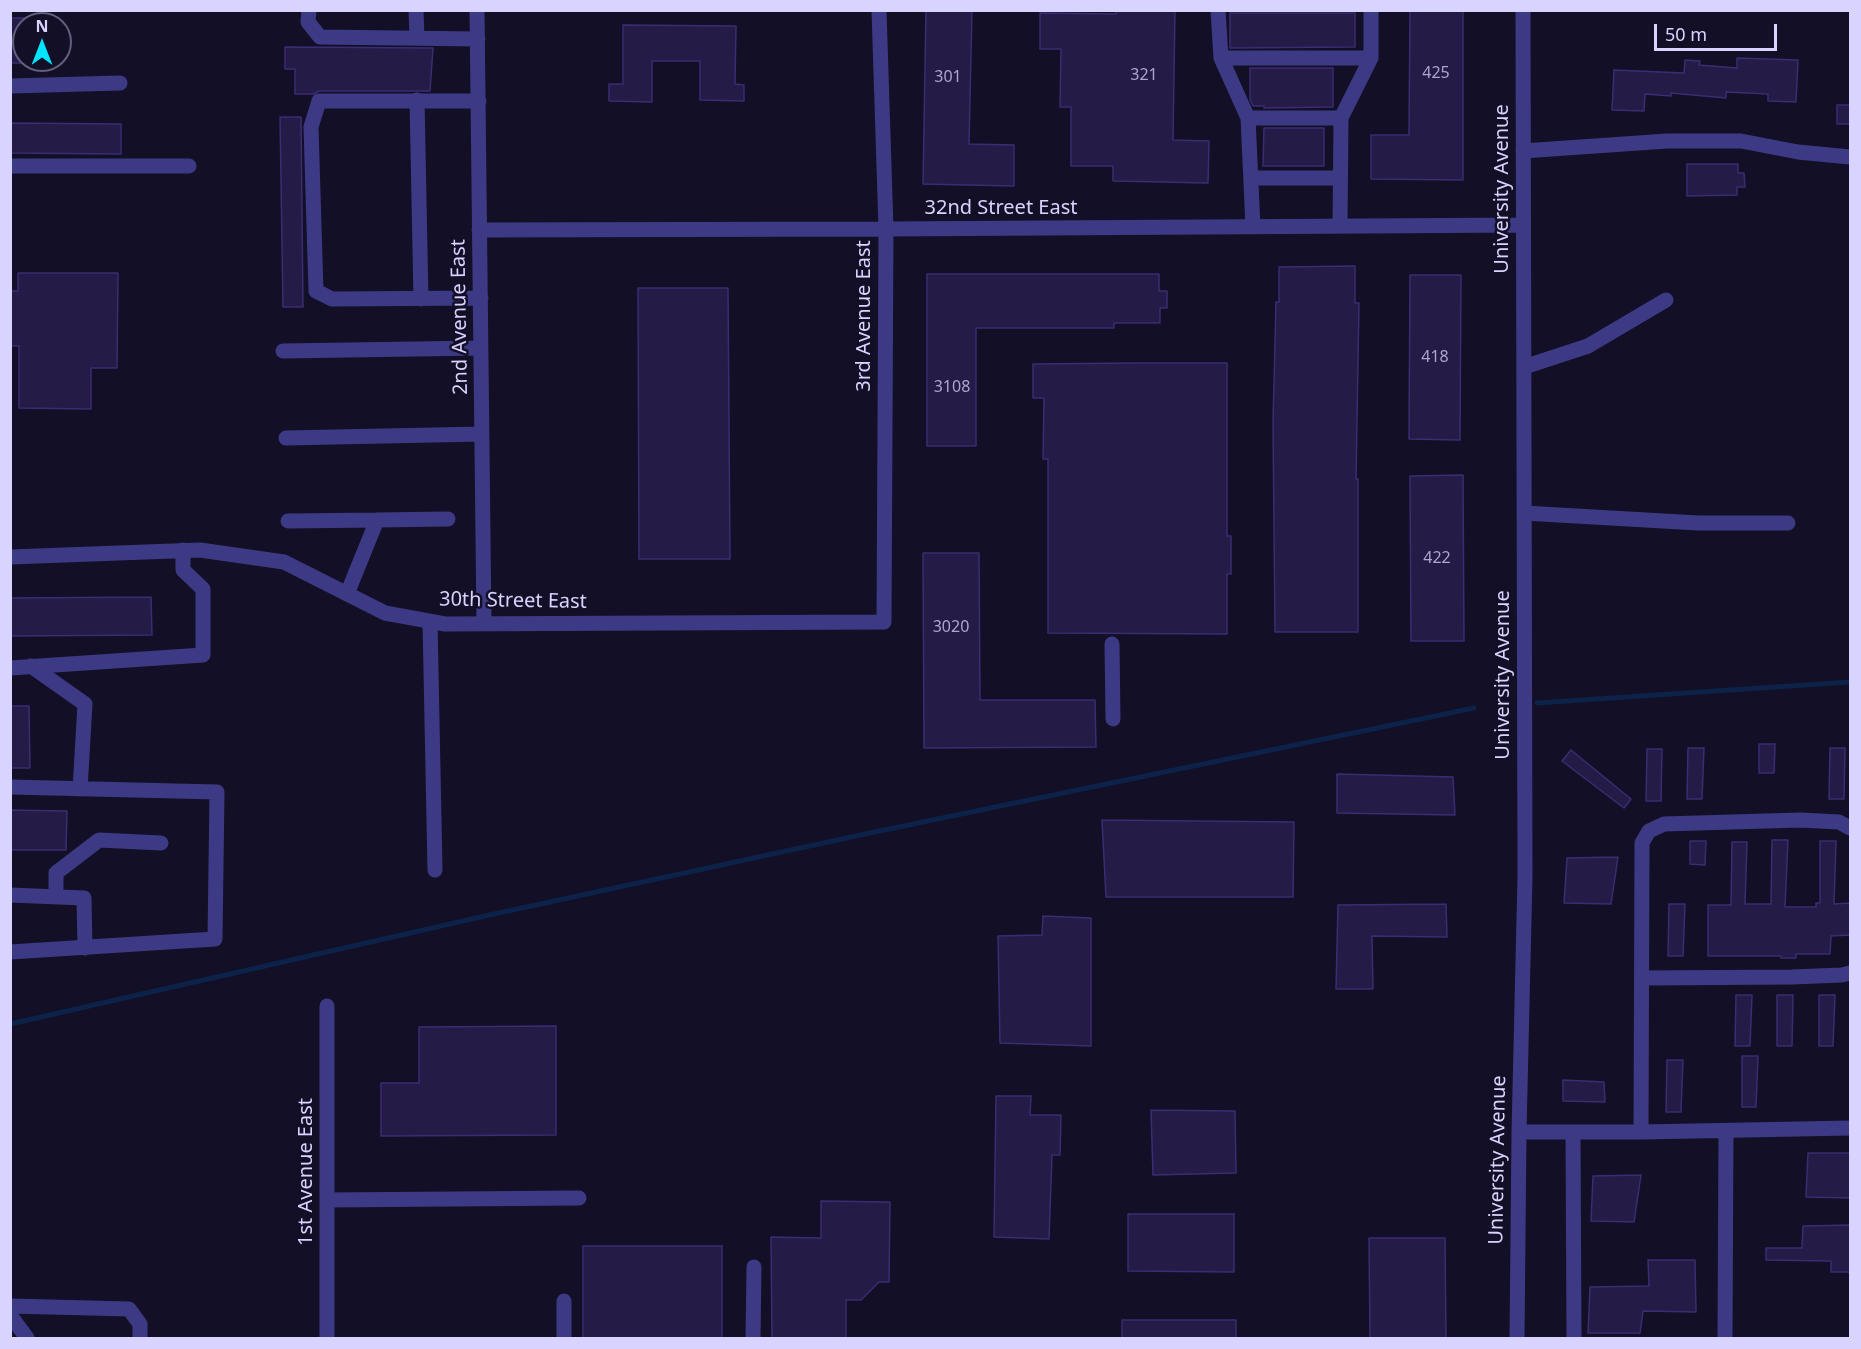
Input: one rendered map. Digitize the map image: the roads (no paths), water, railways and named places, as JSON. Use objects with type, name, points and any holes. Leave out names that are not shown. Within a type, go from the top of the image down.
[{"type":"street","points":[[309,10],[309,22],[320,37],[478,39]]},
{"type":"street","points":[[416,10],[417,38]]},
{"type":"street","name":"2nd Avenue East","points":[[477,10],[484,624]]},
{"type":"street","name":"3rd Avenue East","points":[[879,10],[886,229],[884,622]]},
{"type":"street","points":[[1218,10],[1221,58],[1248,118],[1253,227]]},
{"type":"street","points":[[1340,226],[1341,118],[1371,58],[1371,10]]},
{"type":"street","name":"University Avenue","points":[[1517,1338],[1525,876],[1523,10]]},
{"type":"street","points":[[1221,58],[1371,58]]},
{"type":"street","points":[[10,86],[120,83]]},
{"type":"street","points":[[417,100],[421,299]]},
{"type":"street","points":[[479,101],[319,101],[310,127],[316,291],[332,299],[481,298]]},
{"type":"street","points":[[1248,118],[1341,118]]},
{"type":"street","points":[[1523,151],[1667,141],[1741,141],[1798,152],[1851,157]]},
{"type":"street","points":[[10,166],[189,166]]},
{"type":"street","points":[[1251,178],[1340,178]]},
{"type":"street","name":"32nd Street East","points":[[479,230],[1523,225]]},
{"type":"street","points":[[1524,367],[1588,346],[1666,300]]},
{"type":"street","points":[[284,351],[482,348]]},
{"type":"street","points":[[286,438],[482,434]]},
{"type":"street","points":[[1524,513],[1698,523],[1788,523]]},
{"type":"street","points":[[288,521],[448,519]]},
{"type":"street","points":[[347,594],[377,520]]},
{"type":"street","points":[[10,668],[203,655],[203,589],[183,570],[183,550]]},
{"type":"street","name":"30th Street East","points":[[10,557],[200,550],[284,562],[385,613],[446,624],[884,622]]},
{"type":"street","points":[[430,621],[435,870]]},
{"type":"street","points":[[1112,644],[1113,719]]},
{"type":"street","points":[[31,666],[85,704],[80,789]]},
{"type":"street","points":[[10,787],[217,792],[215,939],[10,952]]},
{"type":"street","points":[[1641,1132],[1642,843],[1649,831],[1664,824],[1800,820],[1839,822],[1851,828]]},
{"type":"street","points":[[56,896],[56,873],[99,840],[161,843]]},
{"type":"street","points":[[10,895],[84,897],[85,948]]},
{"type":"street","points":[[1642,978],[1792,978],[1851,973]]},
{"type":"street","name":"1st Avenue East","points":[[327,1006],[327,1338]]},
{"type":"street","points":[[1519,1132],[1851,1128]]},
{"type":"street","points":[[1725,1131],[1725,1338]]},
{"type":"street","points":[[1573,1132],[1574,1338]]},
{"type":"street","points":[[327,1200],[579,1198]]},
{"type":"street","points":[[753,1338],[754,1267]]},
{"type":"street","points":[[564,1301],[564,1338]]},
{"type":"street","points":[[10,1306],[129,1309],[140,1324],[140,1338]]},
{"type":"street","points":[[10,1315],[27,1338]]},
{"type":"waterway","points":[[1537,703],[1850,682]]},
{"type":"waterway","points":[[10,1024],[485,916],[865,834],[1474,708]]}]
